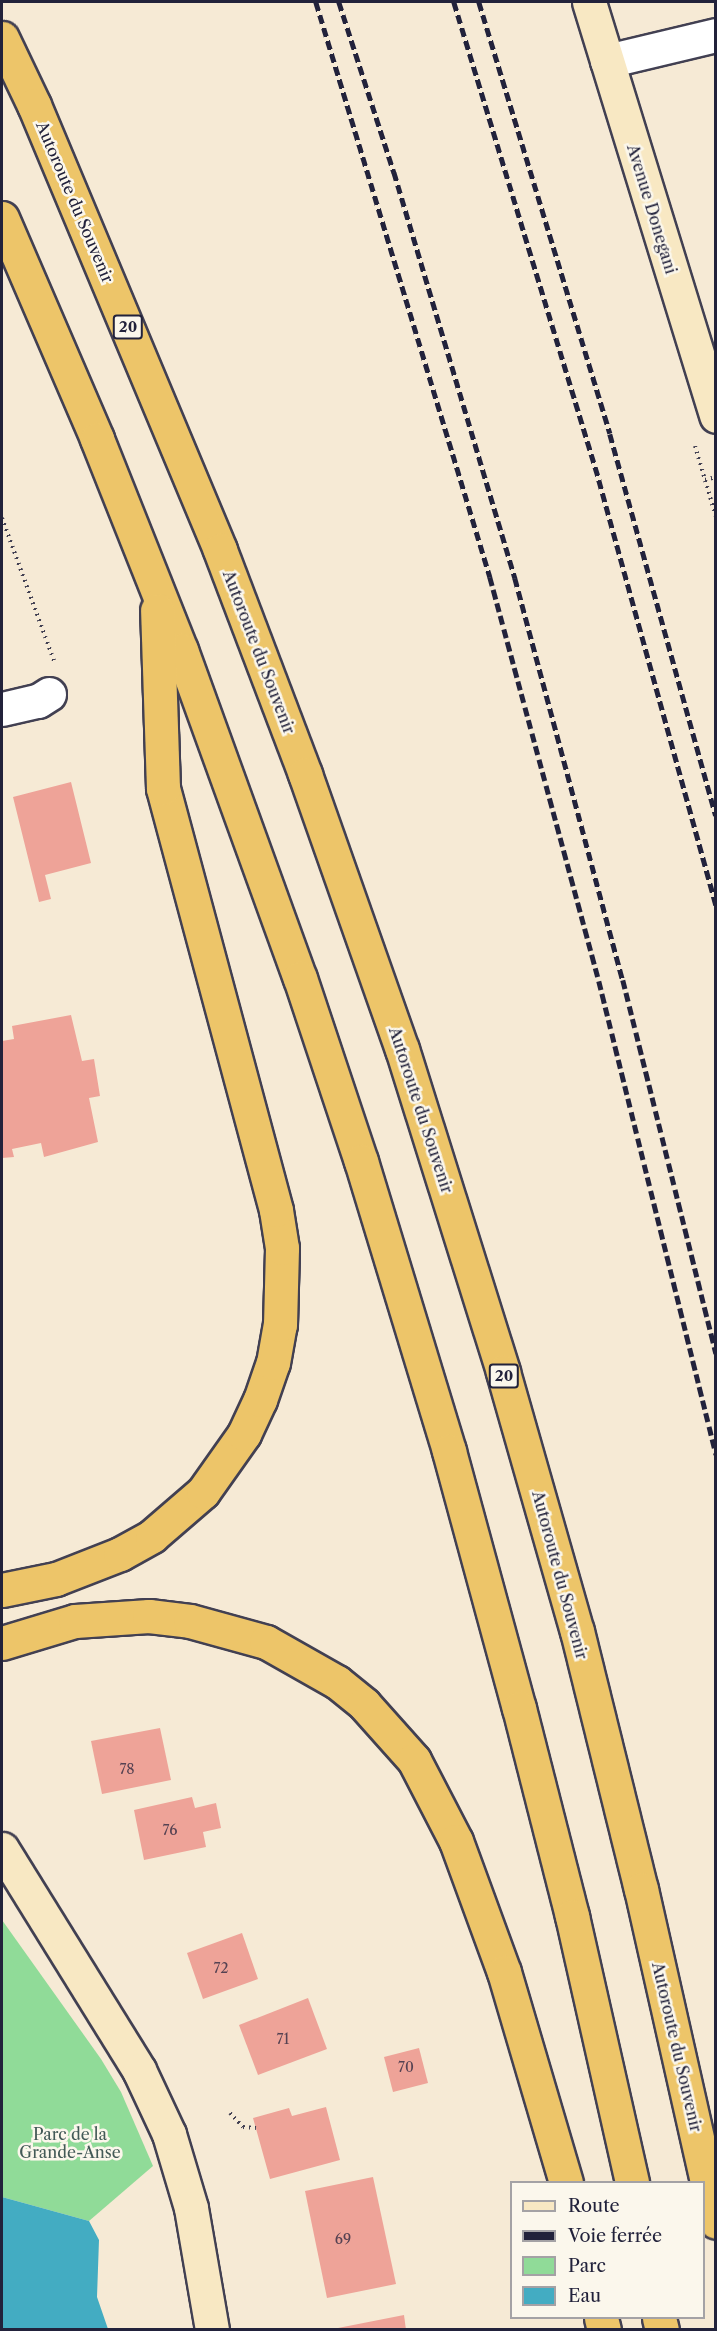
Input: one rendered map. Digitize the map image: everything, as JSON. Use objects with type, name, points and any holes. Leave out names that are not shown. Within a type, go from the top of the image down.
[{"type":"highway","name":"Autoroute du Souvenir","points":[[2,38],[34,105],[220,550],[309,785],[406,1060],[502,1372],[577,1632],[641,1889],[716,2222]]},
{"type":"highway","points":[[2,218],[81,399],[156,588],[300,978],[419,1349],[545,1806],[632,2181]]},
{"type":"highway","points":[[2,1590],[56,1579],[120,1554],[152,1536],[203,1492],[244,1434],[260,1400],[273,1363],[280,1325],[282,1248],[276,1210],[163,788],[156,588]]},
{"type":"highway","points":[[2,1643],[75,1621],[131,1616],[190,1621],[266,1642],[328,1677],[364,1704],[414,1761],[433,1790],[456,1841],[504,1972],[566,2181]]},
{"type":"street","name":"Avenue Donegani","points":[[589,2],[716,416]]},
{"type":"street","points":[[607,61],[716,35]]},
{"type":"street","points":[[2,710],[38,701],[52,680]]},
{"type":"street","points":[[2,1849],[139,2070],[169,2134],[191,2208],[212,2330]]},
{"type":"path","points":[[705,480],[716,477]]},
{"type":"path","points":[[2,518],[52,648],[52,680]]},
{"type":"path","points":[[230,2114],[243,2127],[256,2128]]},
{"type":"green space","name":"Parc de la Grande-Anse","points":[[2,1920],[101,2059],[121,2092],[153,2166],[89,2221],[2,2197]]},
{"type":"water","points":[[2,2197],[89,2221],[99,2240],[97,2297],[108,2329],[2,2329]]},
{"type":"building","points":[[71,782],[91,863],[45,875],[51,899],[39,902],[13,797]]},
{"type":"building","points":[[71,1015],[82,1061],[94,1059],[100,1096],[89,1098],[98,1142],[44,1157],[41,1143],[12,1149],[14,1157],[2,1158],[2,1041],[14,1039],[12,1026]]},
{"type":"building","points":[[160,1728],[171,1780],[102,1794],[91,1741]]},
{"type":"building","points":[[192,1797],[195,1808],[216,1803],[221,1828],[203,1832],[206,1847],[144,1860],[134,1810]]},
{"type":"building","points":[[242,1933],[258,1979],[203,1999],[187,1953]]},
{"type":"building","points":[[308,1998],[327,2049],[258,2075],[239,2025]]},
{"type":"building","points":[[419,2048],[428,2083],[393,2092],[384,2057]]},
{"type":"building","points":[[326,2107],[340,2160],[270,2179],[253,2118],[289,2108],[292,2116]]},
{"type":"building","points":[[373,2177],[396,2284],[327,2298],[305,2191]]},
{"type":"building","points":[[404,2315],[406,2330],[338,2330],[338,2328]]},
{"type":"railway","points":[[316,2],[490,577],[599,981],[716,1455]]},
{"type":"railway","points":[[339,2],[394,172],[515,578],[623,980],[716,1354]]},
{"type":"railway","points":[[454,2],[599,480],[716,905]]},
{"type":"railway","points":[[479,2],[610,434],[716,816]]}]
